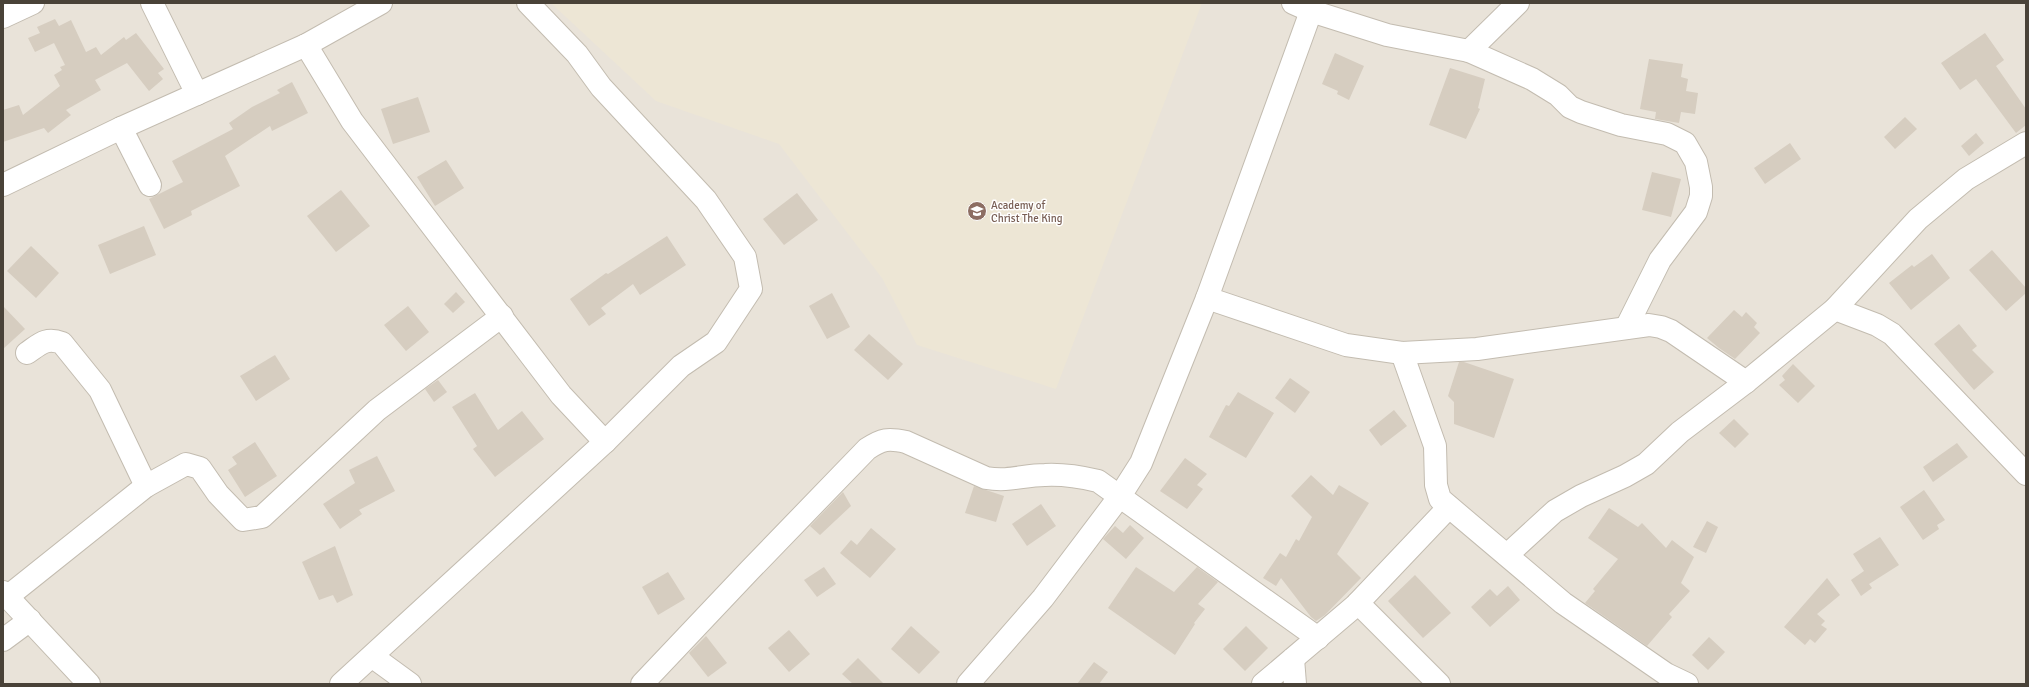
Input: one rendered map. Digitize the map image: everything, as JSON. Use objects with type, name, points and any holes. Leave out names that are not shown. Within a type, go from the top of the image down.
[{"type":"street","points":[[3,17],[33,3]]},
{"type":"street","points":[[152,3],[197,94]]},
{"type":"street","points":[[3,185],[121,128],[306,46],[381,3]]},
{"type":"street","points":[[341,684],[373,657],[606,442],[681,366],[716,342],[751,290],[745,256],[706,200],[601,87],[577,54],[528,3]]},
{"type":"street","points":[[1468,51],[1518,3]]},
{"type":"street","points":[[968,684],[1043,598],[1120,496],[1141,463],[1207,298],[1306,6],[1387,34],[1468,51],[1532,79],[1558,95],[1570,107],[1581,112],[1621,126],[1679,139],[1685,143],[1696,162],[1701,187],[1701,196],[1696,212],[1673,240],[1660,260],[1626,328]]},
{"type":"street","points":[[306,46],[352,121],[502,316],[561,396],[606,442]]},
{"type":"street","points":[[121,128],[150,185]]},
{"type":"street","points":[[1507,555],[1555,511],[1581,496],[1625,476],[1646,464],[1680,432],[1746,382],[1835,308],[1918,219],[1966,179],[2023,152]]},
{"type":"street","points":[[1207,298],[1346,345],[1402,353],[1477,349],[1649,325],[1666,329],[1746,382]]},
{"type":"street","points":[[1835,308],[1877,325],[1892,334],[2026,474]]},
{"type":"street","points":[[89,684],[5,594],[146,486],[186,464],[200,468],[218,494],[243,520],[262,517],[377,410],[502,316]]},
{"type":"street","points":[[27,353],[44,342],[53,339],[62,343],[100,390],[146,486]]},
{"type":"street","points":[[1402,353],[1435,446],[1436,485],[1440,500],[1563,603],[1666,674],[1686,684]]},
{"type":"street","points":[[642,684],[867,449],[881,440],[893,439],[906,442],[986,478],[1000,480],[1044,475],[1076,476],[1098,481],[1318,638]]},
{"type":"street","points":[[1263,684],[1358,603],[1448,507]]},
{"type":"street","points":[[1358,603],[1439,684]]},
{"type":"street","points":[[3,640],[30,620]]},
{"type":"street","points":[[373,657],[410,684]]},
{"type":"street","points":[[1293,658],[1295,684]]},
{"type":"shaded area","points":[[3,3],[2026,3],[2026,684],[3,684]]},
{"type":"shaded area","name":"Academy of Christ The King","points":[[551,3],[1202,3],[1056,389],[917,345],[882,278],[779,144],[656,101]]},
{"type":"building","points":[[55,19],[59,26],[71,20],[86,52],[96,47],[101,55],[124,37],[126,40],[136,33],[164,69],[158,73],[163,79],[149,91],[127,63],[95,80],[101,90],[66,110],[71,115],[48,133],[44,128],[3,142],[3,110],[19,105],[23,115],[60,86],[54,75],[62,70],[60,67],[65,65],[54,43],[35,52],[28,38],[40,33],[37,27]]},
{"type":"building","points":[[1985,33],[2004,60],[1996,66],[2026,109],[2026,125],[2016,133],[1976,79],[1960,90],[1941,63]]},
{"type":"building","points":[[1335,53],[1364,66],[1349,100],[1337,94],[1338,91],[1322,84]]},
{"type":"building","points":[[1649,59],[1683,64],[1681,77],[1688,79],[1686,91],[1698,93],[1695,114],[1681,112],[1679,123],[1655,119],[1656,112],[1640,109]]},
{"type":"building","points":[[1450,68],[1485,79],[1478,108],[1480,109],[1466,139],[1429,125]]},
{"type":"building","points":[[292,82],[308,113],[272,131],[270,126],[225,156],[240,186],[191,211],[192,215],[164,229],[149,199],[183,182],[172,161],[233,129],[229,123],[252,107],[280,93],[277,90]]},
{"type":"building","points":[[418,97],[430,132],[393,144],[381,109]]},
{"type":"building","points":[[1905,117],[1917,129],[1895,149],[1884,137]]},
{"type":"building","points":[[1976,133],[1984,143],[1969,156],[1961,146]]},
{"type":"building","points":[[1790,143],[1801,159],[1765,184],[1754,168]]},
{"type":"building","points":[[446,160],[464,188],[435,206],[417,177]]},
{"type":"building","points":[[1652,172],[1681,179],[1671,217],[1642,210]]},
{"type":"building","points":[[341,190],[370,226],[336,252],[307,216]]},
{"type":"building","points":[[797,193],[818,220],[784,245],[763,219]]},
{"type":"building","points":[[144,226],[156,255],[110,274],[98,245]]},
{"type":"building","points":[[667,236],[686,265],[640,295],[633,284],[601,308],[606,314],[589,326],[570,299],[606,273],[608,274]]},
{"type":"building","points":[[31,246],[59,273],[36,298],[7,271]]},
{"type":"building","points":[[1992,250],[2026,288],[2026,293],[2006,311],[1969,270]]},
{"type":"building","points":[[1932,254],[1950,278],[1911,310],[1889,283],[1912,265],[1914,267]]},
{"type":"building","points":[[456,292],[465,302],[453,313],[444,304]]},
{"type":"building","points":[[832,293],[850,327],[827,339],[809,306]]},
{"type":"building","points":[[3,306],[25,329],[3,349]]},
{"type":"building","points":[[408,306],[429,332],[406,351],[384,325]]},
{"type":"building","points":[[1734,310],[1742,317],[1746,312],[1757,323],[1754,327],[1760,333],[1735,359],[1707,338]]},
{"type":"building","points":[[1959,324],[1977,346],[1972,350],[1994,372],[1974,390],[1934,344]]},
{"type":"building","points":[[869,334],[903,364],[888,380],[854,350]]},
{"type":"building","points":[[275,355],[290,379],[256,401],[240,376]]},
{"type":"building","points":[[1459,362],[1464,362],[1514,379],[1494,438],[1454,424],[1454,402],[1448,396]]},
{"type":"building","points":[[1793,364],[1815,386],[1798,403],[1779,385],[1785,380],[1782,376]]},
{"type":"building","points":[[1290,378],[1310,392],[1295,413],[1275,398]]},
{"type":"building","points":[[438,380],[447,392],[434,402],[425,389]]},
{"type":"building","points":[[1238,392],[1274,413],[1246,458],[1209,437],[1226,405],[1229,406]]},
{"type":"building","points":[[475,393],[498,430],[522,411],[544,439],[495,477],[473,449],[477,446],[452,407]]},
{"type":"building","points":[[1394,410],[1407,426],[1381,446],[1369,430]]},
{"type":"building","points":[[1734,419],[1749,434],[1735,448],[1719,433]]},
{"type":"building","points":[[255,442],[277,476],[245,497],[228,470],[237,464],[232,457]]},
{"type":"building","points":[[1957,443],[1968,457],[1933,482],[1923,467]]},
{"type":"building","points":[[377,456],[395,491],[359,510],[362,514],[340,529],[323,504],[355,483],[349,470]]},
{"type":"building","points":[[1185,458],[1207,474],[1197,485],[1203,489],[1187,509],[1160,491]]},
{"type":"building","points":[[1311,475],[1333,495],[1339,485],[1369,503],[1337,554],[1361,578],[1325,615],[1316,621],[1311,617],[1281,578],[1276,586],[1263,578],[1280,553],[1286,557],[1296,539],[1299,541],[1312,517],[1291,496]]},
{"type":"building","points":[[974,486],[1004,496],[996,522],[965,513]]},
{"type":"building","points":[[1924,490],[1945,520],[1937,525],[1939,529],[1923,540],[1900,507]]},
{"type":"building","points":[[843,492],[851,506],[820,535],[810,526]]},
{"type":"building","points":[[1041,504],[1056,526],[1027,546],[1012,524]]},
{"type":"building","points":[[1609,508],[1638,527],[1642,523],[1666,548],[1672,540],[1694,557],[1681,583],[1690,591],[1669,614],[1672,617],[1647,646],[1585,603],[1595,591],[1593,589],[1618,559],[1588,538]]},
{"type":"building","points":[[1707,521],[1718,527],[1706,553],[1693,547]]},
{"type":"building","points":[[1130,525],[1144,538],[1126,559],[1103,539],[1115,526],[1123,533]]},
{"type":"building","points":[[871,528],[896,549],[870,578],[840,553],[851,540],[857,545]]},
{"type":"building","points":[[1880,537],[1899,565],[1869,584],[1872,588],[1861,596],[1851,580],[1864,571],[1853,554]]},
{"type":"building","points":[[335,546],[353,595],[337,603],[333,595],[319,600],[302,562]]},
{"type":"building","points":[[824,567],[836,584],[817,597],[804,580]]},
{"type":"building","points":[[1136,567],[1174,592],[1197,567],[1218,582],[1198,604],[1205,609],[1194,623],[1195,624],[1175,655],[1108,608]]},
{"type":"building","points":[[668,572],[685,599],[658,615],[642,587]]},
{"type":"building","points":[[1415,575],[1451,613],[1423,638],[1388,601]]},
{"type":"building","points":[[1827,578],[1840,595],[1817,614],[1825,621],[1821,625],[1827,629],[1815,643],[1810,639],[1805,645],[1784,627]]},
{"type":"building","points":[[1508,586],[1520,600],[1490,627],[1471,607],[1490,589],[1497,596]]},
{"type":"building","points":[[911,626],[940,652],[919,674],[891,649]]},
{"type":"building","points":[[1246,626],[1268,648],[1245,671],[1223,649]]},
{"type":"building","points":[[789,630],[810,654],[789,672],[768,648]]},
{"type":"building","points":[[706,636],[727,663],[708,677],[689,653]]},
{"type":"building","points":[[1709,637],[1725,652],[1708,670],[1692,655]]},
{"type":"building","points":[[858,658],[884,684],[853,684],[842,674]]},
{"type":"building","points":[[1094,662],[1108,672],[1099,684],[1077,684]]},
{"type":"place","name":"Academy of Christ The King","points":[[977,211]]}]
